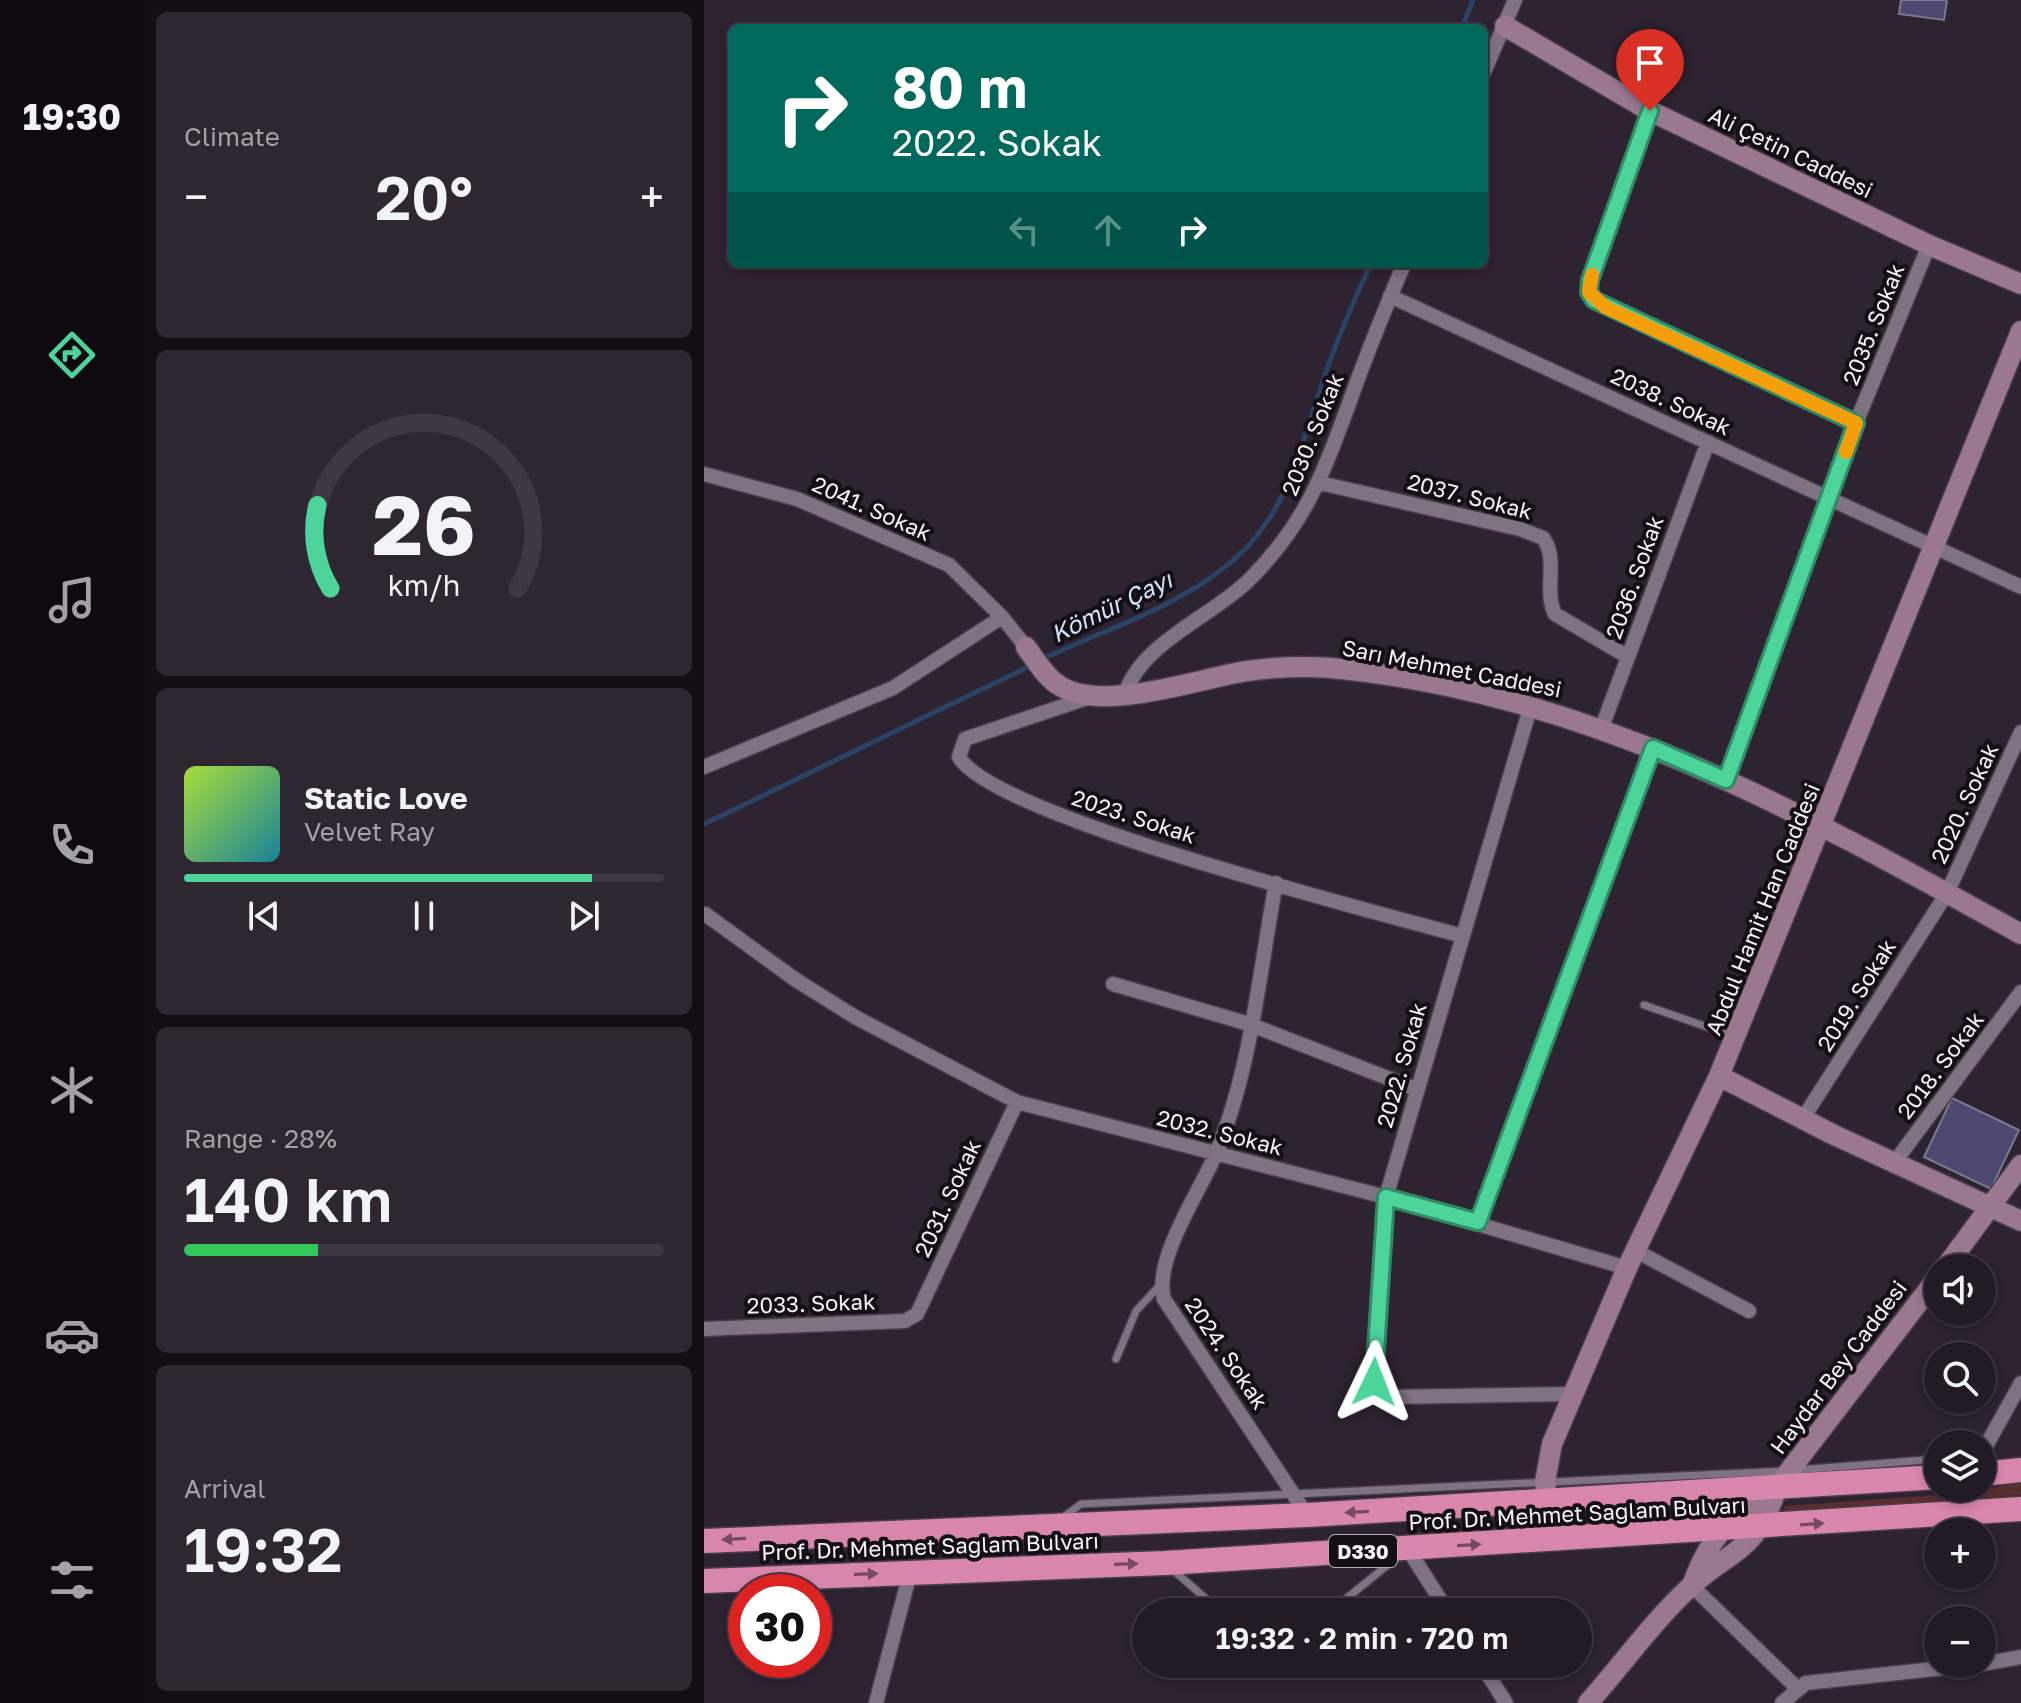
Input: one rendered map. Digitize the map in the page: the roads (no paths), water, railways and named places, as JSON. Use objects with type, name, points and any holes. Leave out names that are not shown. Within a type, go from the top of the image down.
[{"type":"highway","points":[[1996,1473],[2021,1470]]},
{"type":"highway","name":"Prof. Dr. Mehmet Sağlam Bulvarı","points":[[704,1541],[1050,1528],[1301,1505],[1783,1479],[1924,1477]]},
{"type":"highway","name":"Prof. Dr. Mehmet Sağlam Bulvarı","points":[[704,1581],[1165,1563],[1719,1531],[2021,1509]]},
{"type":"street","points":[[1488,63],[1515,0]]},
{"type":"street","name":"Ali Çetin Caddesi","points":[[1505,26],[1650,111],[1929,245],[2021,284]]},
{"type":"street","points":[[1650,111],[1590,280],[1589,292],[1594,300],[1856,423]]},
{"type":"street","name":"2035. Sokak","points":[[1726,780],[1856,423],[1929,245]]},
{"type":"street","name":"2030. Sokak","points":[[1125,694],[1131,675],[1147,657],[1237,593],[1274,555],[1299,523],[1320,483],[1402,268]]},
{"type":"street","name":"2038. Sokak","points":[[1390,296],[1830,499],[1935,544],[2021,587]]},
{"type":"street","name":"Abdul Hamit Han Caddesi","points":[[1546,1492],[1552,1444],[1631,1260],[1719,1076],[1823,826],[2021,331]]},
{"type":"street","name":"2036. Sokak","points":[[1602,727],[1708,442]]},
{"type":"street","name":"2041. Sokak","points":[[704,474],[797,499],[949,565],[1002,617]]},
{"type":"street","name":"2037. Sokak","points":[[1320,483],[1520,529],[1543,538],[1550,553],[1550,604],[1555,614],[1628,657]]},
{"type":"street","points":[[704,767],[893,688],[1002,617]]},
{"type":"street","name":"Sarı Mehmet Caddesi","points":[[1002,617],[1048,675],[1068,689],[1098,695],[1125,694],[1246,671],[1302,667],[1370,673],[1531,705],[1602,727],[1823,826],[2021,934]]},
{"type":"street","name":"2023. Sokak","points":[[1098,695],[965,739],[959,757],[963,764],[983,776],[1064,818],[1462,936]]},
{"type":"street","name":"2022. Sokak","points":[[1386,1197],[1531,705]]},
{"type":"street","name":"2020. Sokak","points":[[1947,893],[2021,732]]},
{"type":"street","points":[[1478,1222],[1653,748]]},
{"type":"street","name":"2024. Sokak","points":[[1276,883],[1249,1024],[1215,1154],[1170,1251],[1160,1285],[1164,1299],[1301,1505]]},
{"type":"street","name":"2019. Sokak","points":[[1802,1120],[1947,893]]},
{"type":"street","name":"2032. Sokak","points":[[705,914],[796,980],[855,1017],[1017,1102],[1386,1197]]},
{"type":"street","points":[[1113,984],[1249,1024],[1416,1089]]},
{"type":"street","name":"2018. Sokak","points":[[1894,1163],[2021,992]]},
{"type":"street","points":[[1719,1076],[1802,1120],[2021,1221]]},
{"type":"street","name":"2031. Sokak","points":[[917,1314],[1017,1102]]},
{"type":"street","points":[[1956,1254],[2021,1165]]},
{"type":"street","points":[[1573,1394],[1532,1392],[1397,1399],[1378,1391],[1373,1371],[1386,1197],[1631,1260],[1749,1311]]},
{"type":"street","name":"Haydar Bey Caddesi","points":[[1783,1479],[1924,1295]]},
{"type":"street","name":"2033. Sokak","points":[[704,1329],[905,1321],[917,1314]]},
{"type":"street","points":[[1995,1430],[2021,1383]]},
{"type":"street","points":[[1588,1703],[1692,1586],[1727,1561],[1761,1528],[1783,1479]]},
{"type":"street","points":[[1692,1586],[1706,1550],[1719,1531],[1783,1479]]},
{"type":"street","points":[[1408,1549],[1439,1598]]},
{"type":"street","points":[[876,1703],[910,1573]]},
{"type":"street","points":[[1692,1586],[1797,1688]]},
{"type":"street","points":[[1996,1661],[2021,1657]]},
{"type":"street","points":[[1782,1703],[1797,1688],[1823,1681],[1924,1670]]},
{"type":"street","points":[[1490,1678],[1506,1703]]},
{"type":"lane","points":[[1644,1005],[1735,1037]]},
{"type":"lane","points":[[1116,1359],[1136,1311],[1160,1285]]},
{"type":"lane","points":[[1783,1479],[1924,1461]]},
{"type":"lane","points":[[1347,1598],[1408,1549]]},
{"type":"lane","points":[[1165,1563],[1205,1598]]},
{"type":"waterway","name":"Kömür Çayı","points":[[1464,24],[1473,0]]},
{"type":"waterway","name":"Kömür Çayı","points":[[1043,659],[1179,597],[1221,570],[1260,532],[1285,490],[1336,344],[1369,268]]},
{"type":"waterway","name":"Kömür Çayı","points":[[704,824],[1034,664]]}]
